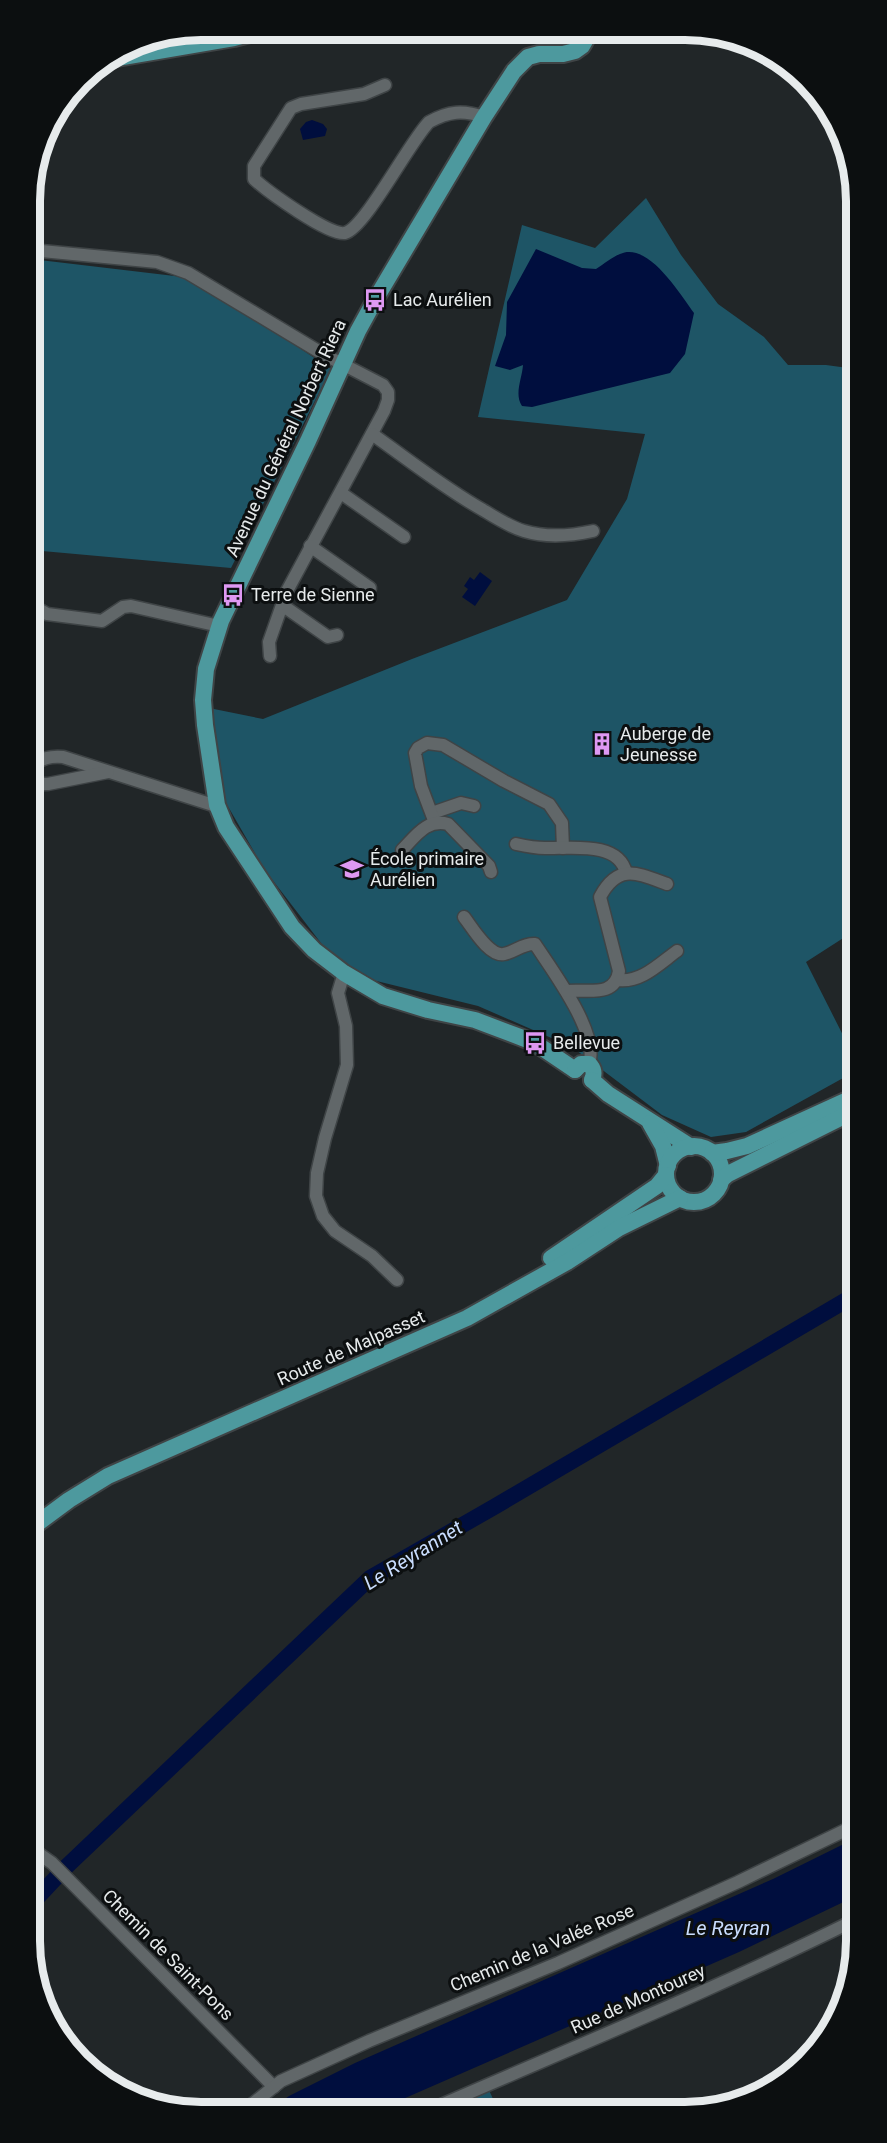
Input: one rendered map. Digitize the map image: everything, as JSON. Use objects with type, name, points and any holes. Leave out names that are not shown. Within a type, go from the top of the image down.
[{"type":"main road","name":"Avenue du Général Norbert Riera","points":[[585,41],[575,51],[528,57],[514,71],[375,300],[358,331],[344,365],[219,626],[206,669],[203,699],[205,725],[217,805],[226,827],[292,927],[314,950],[344,973],[383,996],[428,1010],[475,1020],[535,1043],[585,1071],[608,1094],[690,1147]]},
{"type":"main road","points":[[711,1153],[747,1146],[846,1100]]},
{"type":"main road","points":[[721,1180],[719,1162],[711,1153],[702,1148],[690,1147],[681,1150],[673,1157],[667,1170],[668,1184],[673,1192],[689,1202],[698,1202],[714,1194],[721,1180],[728,1174],[846,1115]]},
{"type":"main road","name":"Avenue du Général Norbert Riera","points":[[645,1118],[663,1146],[667,1170]]},
{"type":"main road","name":"Route de Malpasset","points":[[41,1510],[104,1468],[461,1311],[569,1247],[657,1186],[667,1170]]},
{"type":"main road","name":"Route de Malpasset","points":[[41,1521],[108,1476],[467,1318],[567,1262],[619,1228],[680,1198]]},
{"type":"street","points":[[386,85],[364,94],[301,104],[291,108],[254,166],[254,179],[270,193],[331,231],[344,233],[354,227],[377,198],[429,122],[455,111],[484,117]]},
{"type":"street","points":[[41,251],[157,261],[188,273],[344,365],[383,385],[388,392],[388,399],[372,434],[310,546],[282,605],[269,642],[270,656]]},
{"type":"street","points":[[372,434],[465,500],[524,531],[552,536],[593,531]]},
{"type":"street","points":[[341,493],[404,537]]},
{"type":"street","points":[[310,546],[370,588]]},
{"type":"street","points":[[282,605],[328,638],[337,636]]},
{"type":"street","points":[[41,610],[47,614],[102,621],[123,607],[130,606],[219,626]]},
{"type":"street","points":[[491,872],[489,866],[448,824],[434,818],[421,786],[415,753],[418,748],[427,743],[443,745],[549,804],[562,823],[563,848]]},
{"type":"street","points":[[41,759],[50,756],[63,758],[217,805]]},
{"type":"street","points":[[41,784],[109,772]]},
{"type":"street","points":[[402,849],[434,818],[461,803],[474,806]]},
{"type":"street","points":[[516,844],[543,848],[584,847],[611,854],[624,866],[626,873]]},
{"type":"street","points":[[567,991],[607,990],[618,980],[619,971],[600,897],[616,877],[637,872],[667,884]]},
{"type":"street","points":[[464,917],[485,945],[497,954],[535,944],[567,991],[590,1041],[592,1056],[585,1071]]},
{"type":"street","points":[[618,980],[636,979],[677,951]]},
{"type":"street","points":[[344,973],[338,993],[346,1026],[347,1065],[325,1138],[317,1173],[316,1196],[323,1216],[335,1231],[372,1256],[397,1280]]},
{"type":"street","name":"Chemin de la Valée Rose","points":[[255,2102],[281,2081],[369,2041],[558,1963],[846,1830]]},
{"type":"street","name":"Chemin de Saint-Pons","points":[[41,1856],[62,1873],[274,2087]]},
{"type":"street","name":"Rue de Montourey","points":[[448,2102],[656,2012],[846,1924]]},
{"type":"shaded area","points":[[646,198],[681,255],[718,304],[764,337],[788,365],[846,368],[846,936],[806,962],[846,1041],[846,1076],[746,1132],[711,1137],[662,1115],[572,1047],[478,1006],[344,973],[264,869],[226,803],[209,708],[263,719],[567,600],[627,499],[645,434],[478,417],[522,225],[595,248]]},
{"type":"shaded area","points":[[41,260],[183,277],[268,327],[331,369],[231,568],[41,551]]},
{"type":"shaded area","points":[[489,2090],[494,2102],[462,2102]]},
{"type":"water","points":[[312,120],[323,124],[327,129],[325,136],[303,140],[300,129],[306,122]]},
{"type":"water","name":"Lac Aurélien","points":[[536,249],[582,268],[596,269],[617,255],[631,252],[652,262],[672,283],[694,313],[685,354],[670,373],[532,407],[522,406],[519,391],[523,365],[510,370],[495,366],[506,335],[507,302]]},
{"type":"water","points":[[480,572],[492,581],[475,606],[462,597],[468,589],[464,586],[470,577],[474,580]]},
{"type":"water","name":"Le Reyran","points":[[846,1843],[846,1901],[739,1952],[396,2102],[281,2102],[355,2063],[773,1879]]},
{"type":"waterway","name":"Le Reyrannet","points":[[41,1894],[66,1867],[370,1578],[846,1300]]},
{"type":"place","name":"Lac Aurélien","points":[[375,300]]},
{"type":"place","name":"Terre de Sienne","points":[[233,595]]},
{"type":"place","name":"Auberge de Jeunesse","points":[[602,744]]},
{"type":"place","name":"École primaire Aurélien","points":[[352,869]]},
{"type":"place","name":"Bellevue","points":[[535,1043]]}]
